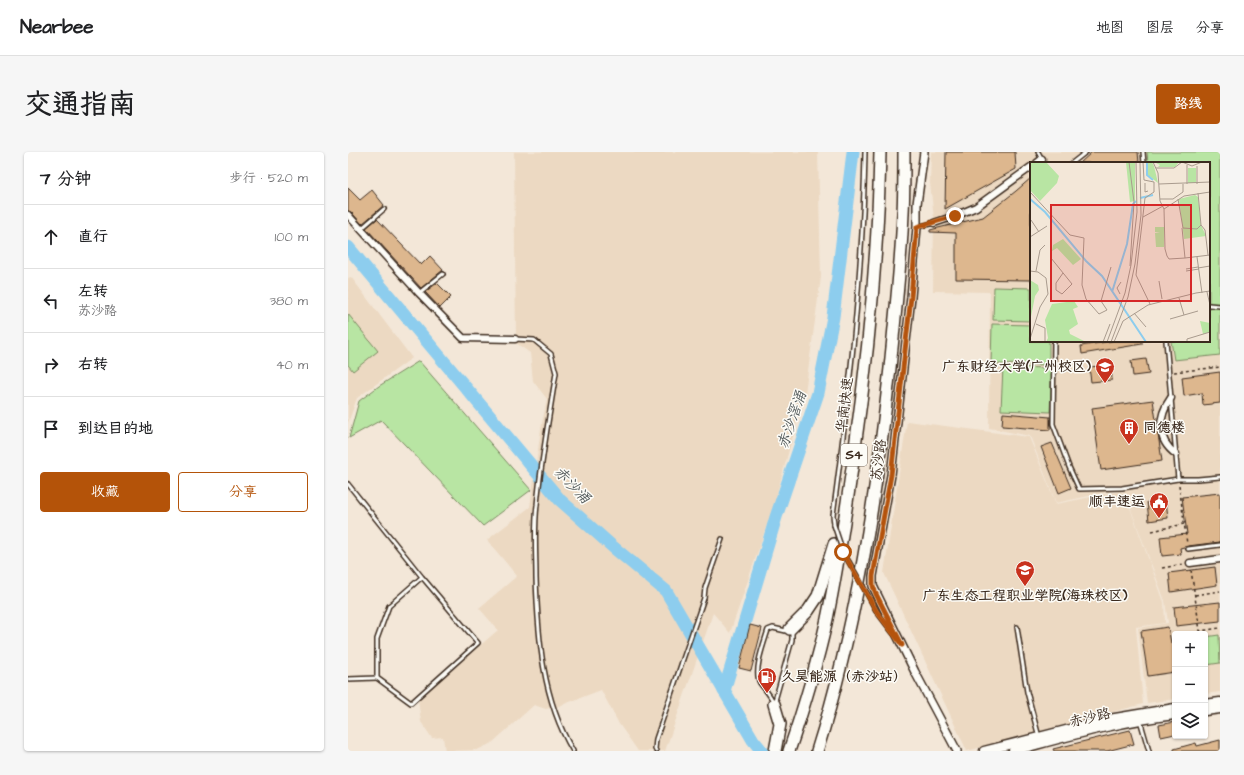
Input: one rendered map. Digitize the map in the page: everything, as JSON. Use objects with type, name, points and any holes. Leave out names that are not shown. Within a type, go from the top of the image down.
[{"type":"highway","name":"华南快速","points":[[790,751],[806,701],[827,618],[848,493],[860,409],[872,300],[879,196],[880,152]]},
{"type":"highway","name":"S4","points":[[817,751],[840,674],[847,640],[870,518],[884,423],[897,300],[904,212],[904,152]]},
{"type":"highway","points":[[904,212],[909,152]]},
{"type":"highway","points":[[790,629],[808,611],[818,596],[848,493]]},
{"type":"highway","points":[[774,704],[780,724],[775,749]]},
{"type":"main road","points":[[1208,704],[1220,702]]},
{"type":"main road","points":[[984,751],[1109,719],[1172,708]]},
{"type":"main road","points":[[1208,711],[1220,709]]},
{"type":"main road","name":"赤沙路","points":[[1013,751],[1093,730],[1140,720],[1172,715]]},
{"type":"street","name":"苏沙路","points":[[924,152],[917,204],[917,227],[911,297],[891,475],[873,576],[873,586],[957,751]]},
{"type":"street","points":[[934,223],[976,207],[1030,168]]},
{"type":"street","points":[[348,214],[419,293],[463,338],[515,339]]},
{"type":"street","points":[[1171,398],[1162,412],[1161,428],[1168,448],[1176,454]]},
{"type":"street","points":[[1190,564],[1220,559]]},
{"type":"lane","points":[[865,152],[861,257],[834,525],[843,552],[877,612],[902,645]]},
{"type":"lane","points":[[1038,152],[1041,162]]},
{"type":"lane","points":[[1073,162],[1086,152]]},
{"type":"lane","points":[[1143,152],[1144,162]]},
{"type":"lane","points":[[361,229],[384,209]]},
{"type":"lane","points":[[917,227],[934,223]]},
{"type":"lane","points":[[419,293],[443,274]]},
{"type":"lane","points":[[1210,305],[1220,306]]},
{"type":"lane","points":[[515,339],[534,340],[551,354],[556,373],[537,506],[535,542],[540,650],[554,707],[566,738],[573,751]]},
{"type":"lane","points":[[1054,342],[1053,424],[1068,467],[1079,489],[1122,488],[1178,479],[1220,477]]},
{"type":"lane","points":[[1166,342],[1178,479]]},
{"type":"lane","points":[[348,484],[422,577],[478,643],[411,703],[377,678],[348,679]]},
{"type":"lane","points":[[656,751],[656,739],[704,598],[705,588],[722,539]]},
{"type":"lane","points":[[1188,549],[1220,545]]},
{"type":"lane","points":[[377,678],[377,639],[389,606],[422,577]]},
{"type":"lane","points":[[1017,627],[1027,692],[1039,737]]},
{"type":"lane","points":[[773,628],[786,631],[790,629],[792,640],[774,704],[771,697],[760,682],[758,677],[758,668],[768,630],[773,628]]},
{"type":"lane","points":[[1140,720],[1149,751]]},
{"type":"path","points":[[1169,373],[1220,367]]},
{"type":"path","points":[[1178,479],[1188,549]]},
{"type":"path","points":[[1152,531],[1184,524]]},
{"type":"path","points":[[1162,568],[1190,564],[1200,631],[1220,628]]},
{"type":"path","points":[[1195,595],[1220,591]]},
{"type":"shaded area","points":[[514,152],[818,152],[821,277],[805,393],[774,504],[730,633],[713,613],[665,751],[638,751],[619,724],[601,690],[559,706],[546,709],[534,705],[492,743],[477,750],[445,751],[443,737],[432,738],[421,722],[418,699],[498,630],[479,608],[517,576],[487,540],[530,507],[541,429],[547,399],[533,381],[530,353],[516,343]]},
{"type":"shaded area","name":"广东财经大学(广州校区)","points":[[931,152],[1220,152],[1220,692],[1208,694],[1208,631],[1172,631],[1172,699],[1147,703],[1138,628],[1168,623],[1165,601],[1122,489],[1056,503],[1030,436],[989,428],[990,292],[933,291],[934,218],[930,183]]},
{"type":"shaded area","points":[[351,277],[412,358],[357,398],[348,423],[348,278]]},
{"type":"shaded area","name":"广东生态工程职业学院(海珠校区)","points":[[907,421],[1029,437],[1056,504],[1121,491],[1129,505],[1164,602],[1165,623],[1136,627],[1143,704],[967,751],[884,573]]},
{"type":"green space","points":[[1147,152],[1220,152],[1220,355],[1174,360],[1171,342],[1210,342],[1210,162],[1148,162]]},
{"type":"green space","points":[[994,287],[1030,288],[1030,321],[993,320]]},
{"type":"green space","points":[[348,314],[378,351],[353,371],[348,365]]},
{"type":"green space","points":[[992,324],[1030,325],[1030,342],[1049,342],[1049,365],[991,364]]},
{"type":"green space","points":[[419,361],[531,490],[483,526],[381,420],[349,438],[359,401],[379,386]]},
{"type":"green space","points":[[1003,367],[1052,368],[1050,412],[1001,410]]},
{"type":"green space","points":[[1219,635],[1220,663],[1208,665],[1208,637]]},
{"type":"building","points":[[946,152],[1015,152],[1016,169],[945,209]]},
{"type":"building","points":[[1092,152],[1138,152],[1139,162],[1081,162]]},
{"type":"building","points":[[1030,179],[1030,280],[956,279],[956,233],[930,232],[930,230],[983,217]]},
{"type":"building","points":[[348,188],[360,200],[372,190],[384,205],[362,224],[351,212],[348,211]]},
{"type":"building","points":[[377,219],[421,265],[430,256],[443,270],[421,288],[366,228]]},
{"type":"building","points":[[437,283],[451,297],[440,308],[425,292]]},
{"type":"building","points":[[1107,342],[1142,342],[1142,344],[1082,354],[1081,346]]},
{"type":"building","points":[[1146,359],[1149,374],[1133,376],[1131,361]]},
{"type":"building","points":[[1111,365],[1112,380],[1091,382],[1089,367]]},
{"type":"building","points":[[1220,372],[1220,403],[1203,405],[1202,393],[1184,396],[1182,377]]},
{"type":"building","name":"同德楼","points":[[1153,400],[1162,461],[1101,470],[1092,408]]},
{"type":"building","points":[[1003,413],[1050,417],[1050,430],[1002,426]]},
{"type":"building","points":[[1052,443],[1071,488],[1059,493],[1041,447]]},
{"type":"building","points":[[1220,493],[1220,542],[1188,546],[1180,548],[1181,554],[1162,556],[1160,537],[1187,534],[1182,497]]},
{"type":"building","points":[[1166,500],[1168,518],[1149,521],[1147,502]]},
{"type":"building","points":[[1215,567],[1217,585],[1171,592],[1169,573]]},
{"type":"building","points":[[1220,602],[1220,621],[1176,626],[1174,607]]},
{"type":"building","points":[[750,625],[762,628],[751,671],[739,668]]},
{"type":"building","points":[[1168,627],[1172,643],[1172,672],[1148,676],[1141,631]]},
{"type":"building","points":[[1172,723],[1172,735],[1161,737],[1159,725]]},
{"type":"building","points":[[1130,730],[1134,744],[1107,751],[1054,751],[1053,749]]},
{"type":"building","points":[[1220,740],[1220,751],[1174,751],[1174,749],[1196,743],[1197,746]]},
{"type":"waterway","name":"赤沙滘涌","points":[[724,691],[776,517],[818,393],[833,317],[853,152]]},
{"type":"waterway","name":"赤沙涌","points":[[348,247],[560,500],[666,591],[753,740],[762,751]]},
{"type":"place","name":"广东财经大学(广州校区)","points":[[1105,384]]},
{"type":"place","name":"同德楼","points":[[1129,445]]},
{"type":"place","name":"顺丰速运","points":[[1159,519]]},
{"type":"place","name":"广东生态工程职业学院(海珠校区)","points":[[1025,587]]},
{"type":"place","name":"久昊能源（赤沙站）","points":[[767,694]]},
{"type":"route","points":[[843,552],[877,612],[902,645],[876,594],[873,586],[873,576],[891,475],[911,297],[917,227],[955,216]]}]
